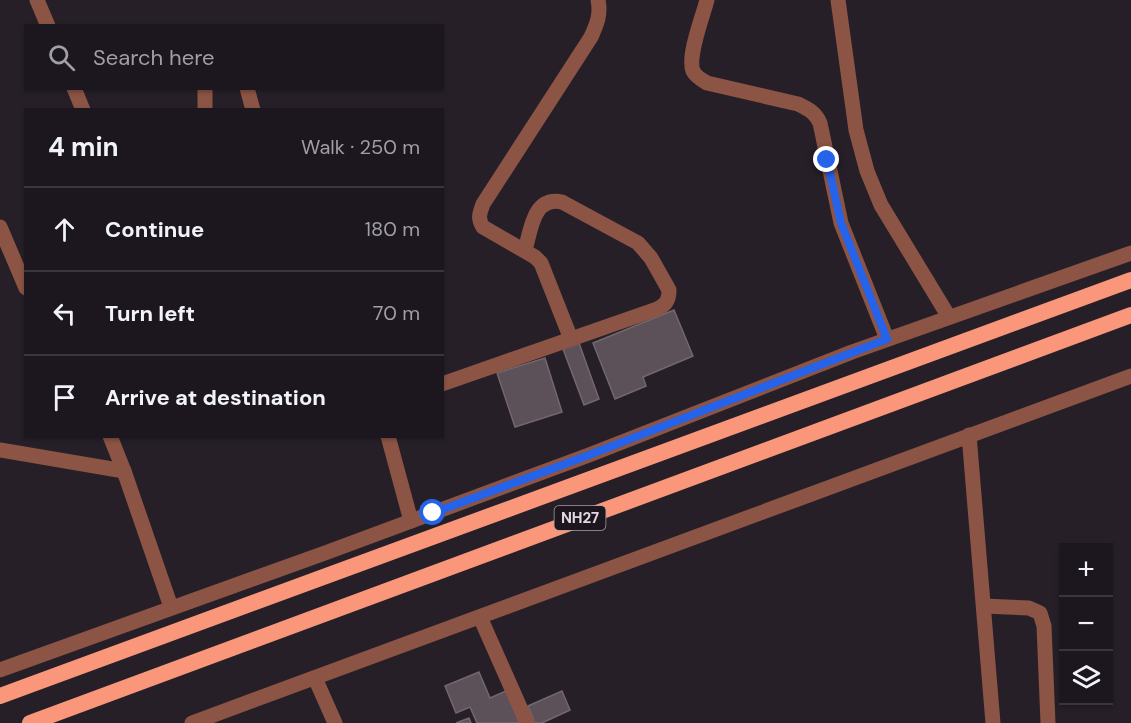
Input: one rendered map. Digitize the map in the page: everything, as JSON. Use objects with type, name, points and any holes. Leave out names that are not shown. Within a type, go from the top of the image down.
[{"type":"highway","name":"NH27","points":[[0,696],[1131,280]]},
{"type":"highway","name":"NH27","points":[[30,723],[1131,315]]},
{"type":"street","points":[[37,0],[47,24]]},
{"type":"street","points":[[571,339],[546,272],[535,257],[483,227],[479,221],[479,214],[483,204],[591,38],[600,10],[598,0]]},
{"type":"street","points":[[706,0],[692,59],[693,71],[698,78],[708,83],[798,104],[816,115],[820,123],[841,223],[887,339]]},
{"type":"street","points":[[838,0],[856,130],[867,171],[881,205],[949,317]]},
{"type":"street","points":[[75,90],[82,108]]},
{"type":"street","points":[[205,90],[205,108]]},
{"type":"street","points":[[248,90],[252,108]]},
{"type":"street","points":[[444,383],[663,306],[667,302],[669,290],[651,258],[638,243],[562,202],[550,201],[542,205],[534,218],[525,250]]},
{"type":"street","points":[[0,227],[24,283]]},
{"type":"street","points":[[0,669],[589,455],[887,339],[1131,253]]},
{"type":"street","points":[[192,723],[220,718],[315,678],[1131,376]]},
{"type":"street","points":[[969,435],[993,723]]},
{"type":"street","points":[[111,438],[171,608]]},
{"type":"street","points":[[389,438],[411,521]]},
{"type":"street","points":[[0,450],[124,471]]},
{"type":"street","points":[[984,606],[1036,610],[1042,618],[1048,723]]},
{"type":"street","points":[[480,617],[527,723]]},
{"type":"street","points":[[315,678],[335,723]]},
{"type":"building","points":[[674,310],[693,356],[643,377],[646,386],[615,399],[593,343]]},
{"type":"building","points":[[579,343],[599,399],[584,405],[563,349]]},
{"type":"building","points":[[545,358],[562,412],[515,427],[497,373]]},
{"type":"building","points":[[479,672],[490,698],[506,691],[520,723],[477,723],[470,707],[456,713],[445,686]]},
{"type":"building","points":[[562,691],[570,710],[542,723],[535,723],[528,706]]},
{"type":"building","points":[[469,718],[471,723],[456,723]]},
{"type":"route","points":[[433,513],[887,339],[841,223],[827,160]]}]
